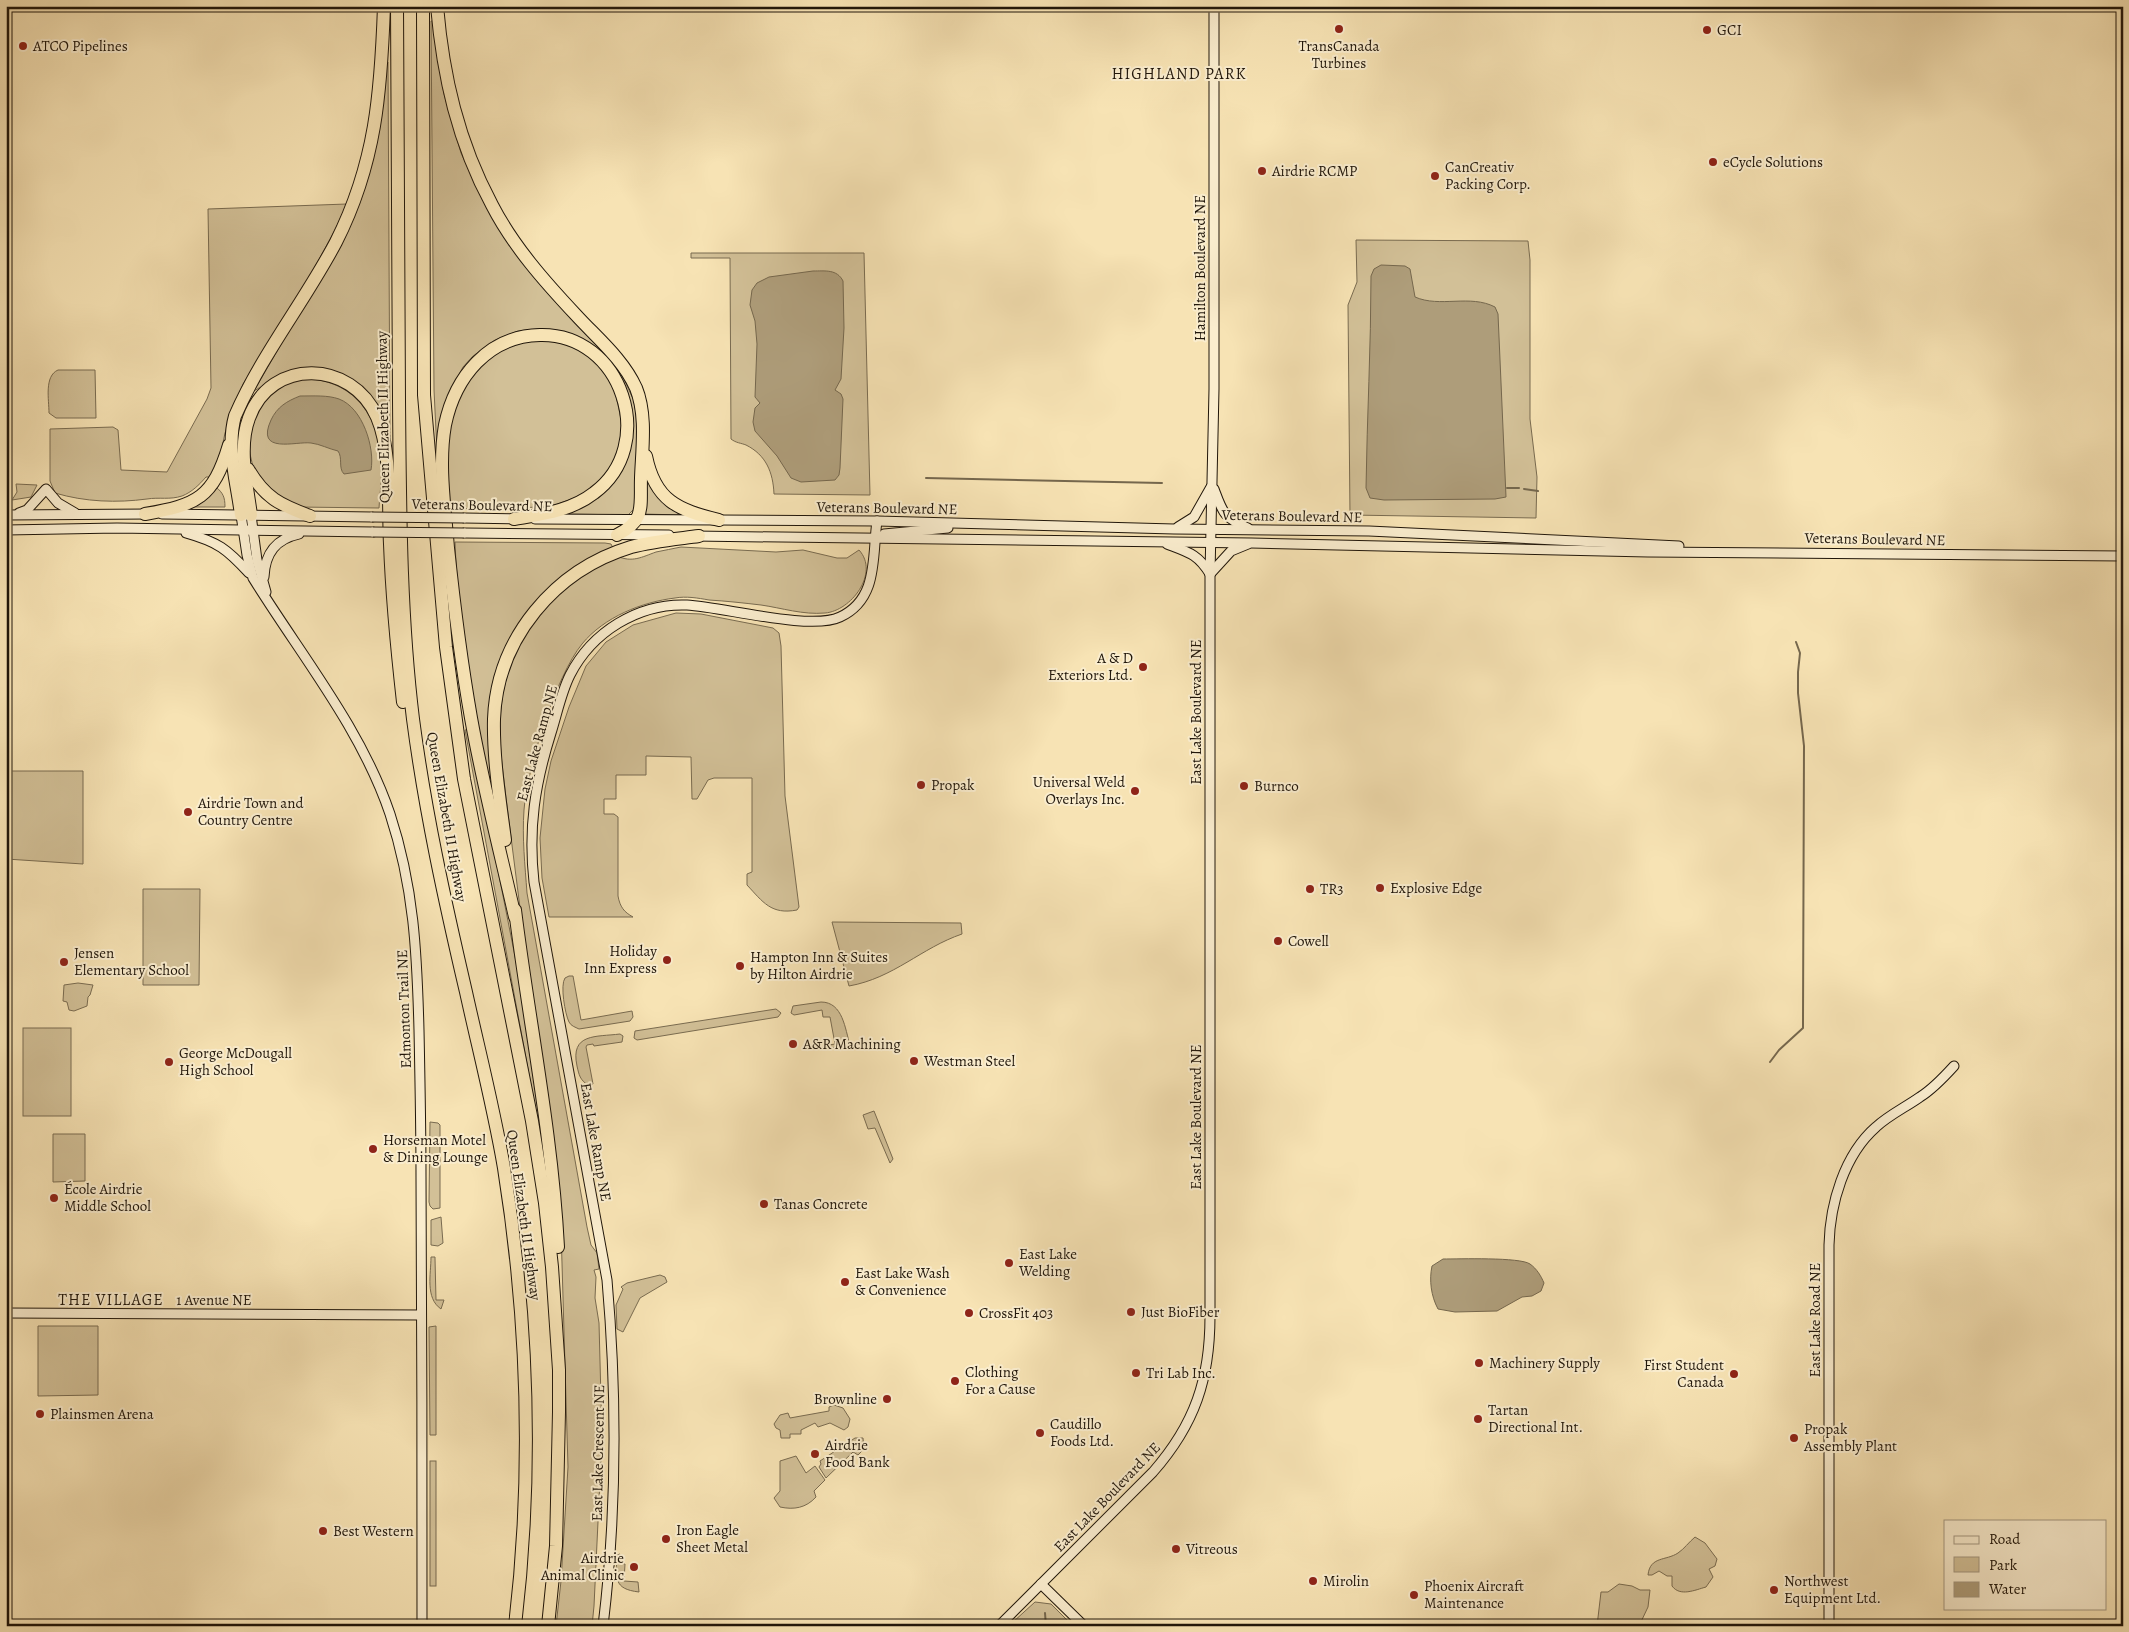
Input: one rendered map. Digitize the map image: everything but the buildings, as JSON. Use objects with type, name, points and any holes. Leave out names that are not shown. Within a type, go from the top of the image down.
[{"type":"highway","points":[[145,514],[178,508],[192,502],[206,492],[222,468],[240,406],[336,241],[354,200],[370,150],[379,105],[384,6]]},
{"type":"highway","name":"Queen Elizabeth II Highway","points":[[397,6],[399,394],[404,628],[413,716],[435,853],[485,1076],[503,1167],[520,1299],[526,1414],[522,1548],[515,1626]]},
{"type":"highway","name":"Queen Elizabeth II Highway","points":[[423,6],[424,395],[446,647],[464,779],[528,1102],[544,1194],[558,1344],[559,1412],[556,1546],[548,1626]]},
{"type":"highway","points":[[437,6],[443,64],[453,106],[479,180],[500,220],[514,242],[546,282],[624,367],[636,388],[639,398],[642,433],[648,467],[662,495],[673,504],[690,513],[719,520]]},
{"type":"highway","points":[[514,519],[555,512],[578,504],[596,492],[609,479],[620,461],[626,441],[628,418],[623,394],[614,375],[603,362],[586,348],[555,336],[540,335],[518,338],[498,345],[480,358],[464,375],[451,403],[443,441],[444,498],[460,652],[471,720],[516,917]]},
{"type":"highway","points":[[246,515],[244,434],[249,416],[262,396],[280,380],[309,373],[335,376],[349,384],[362,395],[377,417],[386,449],[393,607],[405,716],[416,784],[435,853]]},
{"type":"highway","points":[[617,535],[634,525],[640,510],[642,433]]},
{"type":"highway","points":[[231,435],[231,450],[246,515]]},
{"type":"highway","points":[[245,465],[268,496],[283,506],[310,516]]},
{"type":"highway","points":[[558,1344],[559,1267],[555,1191],[499,790],[494,720],[498,684],[508,654],[527,621],[546,598],[567,579],[589,564],[632,547],[699,536]]},
{"type":"main road","name":"Hamilton Boulevard NE","points":[[1211,529],[1214,389],[1214,6]]},
{"type":"main road","points":[[1174,529],[1194,517],[1212,484]]},
{"type":"main road","points":[[1212,484],[1223,512],[1233,521],[1252,530]]},
{"type":"main road","points":[[10,515],[27,510],[46,489],[58,503],[77,514]]},
{"type":"main road","name":"Veterans Boulevard NE","points":[[10,515],[145,514],[878,521],[1174,529],[1369,531],[1766,552]]},
{"type":"main road","name":"Edmonton Trail NE","points":[[246,515],[243,530],[248,563],[254,578],[356,738],[375,777],[389,811],[406,874],[412,906],[417,980],[421,1116],[422,1626]]},
{"type":"main road","name":"Edmonton Trail NE","points":[[246,515],[253,530],[270,605]]},
{"type":"main road","name":"East Lake Ramp NE","points":[[607,1280],[531,862],[531,829],[534,798],[542,763],[565,687],[581,656],[604,632],[629,617],[650,610],[673,605],[808,621],[829,621],[840,617],[860,602],[870,584],[878,521]]},
{"type":"main road","points":[[875,538],[892,532],[988,524]]},
{"type":"main road","points":[[174,529],[218,544],[230,552],[254,578]]},
{"type":"main road","name":"Veterans Boulevard NE","points":[[6,530],[174,529],[1211,542],[1466,549],[2123,556]]},
{"type":"main road","name":"East Lake Boulevard NE","points":[[998,1626],[1172,1450],[1190,1420],[1198,1401],[1207,1364],[1210,1316],[1211,529]]},
{"type":"main road","points":[[264,585],[265,565],[273,547],[288,536],[312,531]]},
{"type":"main road","points":[[1160,542],[1198,557],[1210,574],[1231,551],[1250,543]]},
{"type":"main road","name":"East Lake Road NE","points":[[1830,1626],[1829,1245],[1832,1213],[1849,1162],[1874,1128],[1936,1086],[1954,1066]]},
{"type":"main road","name":"East Lake Crescent NE","points":[[603,1626],[611,1539],[614,1471],[612,1358],[607,1280]]},
{"type":"main road","name":"1 Avenue NE","points":[[6,1313],[421,1315]]},
{"type":"main road","points":[[1041,1584],[1084,1626]]},
{"type":"green space","points":[[431,21],[434,21],[436,47],[444,94],[461,153],[484,202],[618,366],[634,401],[637,419],[636,507],[628,515],[567,514],[595,498],[633,419],[624,382],[613,365],[579,338],[538,329],[518,331],[495,340],[473,356],[463,367],[447,398],[437,452],[434,390]]},
{"type":"green space","points":[[386,61],[388,62],[390,439],[373,403],[365,393],[356,383],[334,371],[311,370],[264,385],[254,391],[329,261],[361,192]]},
{"type":"green space","points":[[347,204],[304,287],[243,384],[225,433],[219,462],[212,477],[206,477],[189,492],[173,498],[101,501],[55,493],[50,481],[50,429],[113,427],[118,430],[121,470],[167,472],[207,399],[211,388],[208,209]]},
{"type":"green space","points":[[1356,240],[1528,241],[1530,260],[1530,419],[1537,477],[1536,518],[1350,515],[1348,305],[1357,282]]},
{"type":"green space","points":[[691,253],[864,253],[870,495],[774,494],[770,471],[763,459],[753,449],[731,439],[730,258],[691,258]]},
{"type":"green space","points":[[527,340],[550,340],[574,345],[596,361],[613,382],[624,433],[617,455],[605,476],[585,494],[555,505],[504,510],[448,508],[447,454],[449,436],[457,402],[464,386],[484,360],[500,350]]},
{"type":"green space","points":[[58,370],[95,370],[96,418],[56,418],[49,413],[49,383],[51,377]]},
{"type":"green space","points":[[302,378],[334,384],[347,391],[366,411],[373,423],[381,455],[382,475],[379,508],[297,507],[275,493],[254,471],[248,436],[262,399],[280,386]]},
{"type":"green space","points":[[645,473],[666,504],[680,515],[644,514]]},
{"type":"green space","points":[[16,484],[37,485],[31,497],[12,500],[17,492]]},
{"type":"green space","points":[[216,487],[223,496],[225,507],[192,507]]},
{"type":"green space","points":[[455,542],[605,543],[611,544],[613,548],[579,565],[560,578],[542,595],[527,612],[505,650],[491,777],[488,776],[467,659],[459,601]]},
{"type":"green space","points":[[681,547],[776,552],[803,550],[837,558],[847,558],[859,550],[865,559],[866,569],[860,589],[853,598],[835,611],[825,613],[801,612],[761,605],[683,597],[650,603],[624,612],[601,626],[582,644],[562,678],[544,723],[526,792],[524,810],[527,893],[587,1227],[591,1245],[597,1253],[599,1269],[594,1270],[596,1277],[595,1298],[599,1323],[602,1438],[592,1626],[556,1626],[561,1581],[568,1467],[561,1229],[502,766],[500,741],[501,710],[504,688],[518,646],[529,627],[558,592],[576,578],[617,556],[627,559],[637,558]]},
{"type":"green space","points":[[676,613],[701,614],[773,628],[779,633],[781,646],[785,796],[799,907],[797,910],[788,911],[774,909],[763,902],[747,885],[747,874],[752,872],[752,778],[714,778],[708,780],[697,799],[692,799],[691,757],[646,756],[646,775],[616,775],[616,799],[604,799],[604,814],[614,814],[618,817],[618,896],[623,909],[633,917],[549,917],[542,878],[540,838],[545,789],[551,761],[569,707],[586,666],[606,642],[633,625]]},
{"type":"green space","points":[[470,729],[523,997],[539,1111],[539,1128],[465,730]]},
{"type":"green space","points":[[6,771],[83,771],[83,864],[6,859]]},
{"type":"green space","points":[[143,889],[200,889],[199,985],[143,985]]},
{"type":"green space","points":[[832,922],[961,923],[962,934],[933,947],[894,970],[865,982],[849,986]]},
{"type":"green space","points":[[573,976],[581,1020],[632,1011],[633,1017],[630,1021],[579,1029],[572,1025],[566,1013],[563,993],[565,978]]},
{"type":"green space","points":[[78,983],[93,985],[88,997],[87,1006],[74,1011],[69,1010],[67,1002],[63,1001],[64,985]]},
{"type":"green space","points":[[821,1002],[834,1006],[839,1011],[850,1045],[830,1048],[829,1045],[835,1044],[830,1017],[823,1017],[822,1010],[794,1015],[791,1013],[793,1006]]},
{"type":"green space","points":[[776,1009],[781,1013],[778,1017],[637,1040],[634,1038],[635,1031]]},
{"type":"green space","points":[[23,1028],[71,1028],[71,1116],[23,1116]]},
{"type":"green space","points":[[620,1034],[623,1036],[622,1042],[594,1046],[593,1044],[587,1045],[593,1084],[588,1085],[585,1083],[578,1072],[577,1047],[587,1039]]},
{"type":"green space","points":[[874,1111],[893,1159],[890,1163],[875,1128],[868,1129],[863,1115]]},
{"type":"green space","points":[[430,1122],[440,1125],[440,1208],[433,1209],[429,1202]]},
{"type":"green space","points":[[53,1134],[85,1134],[85,1181],[53,1182]]},
{"type":"green space","points":[[441,1217],[443,1243],[438,1246],[431,1245],[431,1220]]},
{"type":"green space","points":[[431,1257],[435,1257],[436,1300],[444,1300],[441,1309],[433,1299],[431,1292]]},
{"type":"green space","points":[[660,1275],[665,1277],[667,1282],[640,1298],[623,1332],[617,1329],[616,1305],[623,1289],[621,1287],[627,1283]]},
{"type":"green space","points":[[38,1326],[98,1326],[98,1395],[38,1396]]},
{"type":"green space","points":[[436,1326],[436,1435],[430,1435],[429,1327]]},
{"type":"green space","points":[[834,1405],[843,1408],[850,1419],[848,1427],[844,1430],[830,1423],[818,1427],[815,1423],[801,1430],[801,1434],[790,1434],[790,1438],[781,1438],[780,1430],[774,1424],[780,1415],[788,1413],[790,1418],[829,1411],[829,1407]]},
{"type":"green space","points":[[855,1438],[863,1438],[864,1449],[858,1455],[853,1452],[826,1478],[819,1467],[820,1461]]},
{"type":"green space","points":[[796,1456],[806,1473],[815,1466],[825,1480],[814,1491],[816,1497],[808,1504],[795,1508],[780,1507],[774,1498],[780,1491],[780,1461]]},
{"type":"green space","points":[[430,1461],[436,1461],[436,1586],[430,1586]]},
{"type":"green space","points":[[1695,1537],[1705,1543],[1717,1559],[1715,1566],[1709,1569],[1713,1577],[1706,1587],[1683,1592],[1672,1586],[1672,1576],[1667,1576],[1659,1571],[1648,1575],[1649,1569],[1655,1562],[1678,1553]]},
{"type":"green space","points":[[620,1554],[620,1563],[625,1564],[624,1581],[638,1582],[639,1592],[624,1588],[618,1581],[616,1570],[617,1555]]},
{"type":"green space","points":[[1619,1584],[1632,1586],[1640,1590],[1650,1590],[1648,1607],[1639,1626],[1597,1626],[1601,1592],[1608,1592]]},
{"type":"green space","points":[[1035,1602],[1051,1604],[1073,1626],[1015,1626],[1013,1622]]},
{"type":"water","points":[[1381,265],[1405,266],[1410,269],[1415,297],[1435,301],[1485,303],[1495,307],[1498,314],[1506,497],[1495,499],[1384,500],[1370,498],[1366,488],[1371,276],[1374,269]]},
{"type":"water","points":[[826,271],[837,274],[843,281],[844,328],[841,379],[835,390],[841,394],[843,399],[840,468],[839,475],[835,480],[801,482],[791,478],[777,456],[755,431],[753,422],[755,408],[760,403],[755,397],[757,344],[755,321],[750,305],[752,290],[757,283],[769,277]]},
{"type":"water","points":[[300,396],[320,396],[339,399],[355,411],[366,430],[369,440],[372,461],[371,470],[344,474],[341,469],[338,451],[311,443],[279,444],[268,438],[271,420],[276,411],[287,402]]},
{"type":"water","points":[[1443,1259],[1489,1259],[1524,1262],[1535,1268],[1544,1283],[1541,1291],[1532,1296],[1522,1297],[1497,1311],[1455,1312],[1438,1309],[1432,1293],[1431,1271],[1432,1266]]},
{"type":"waterway","points":[[926,478],[1162,483]]},
{"type":"waterway","points":[[1507,488],[1519,488]]},
{"type":"waterway","points":[[1524,489],[1538,491]]},
{"type":"waterway","points":[[1770,1062],[1779,1050],[1803,1028],[1804,746],[1798,693],[1800,653],[1796,642]]},
{"type":"waterway","points":[[1045,1613],[1046,1626]]},
{"type":"place","name":"TransCanada Turbines","points":[[1339,29]]},
{"type":"place","name":"GCI","points":[[1707,30]]},
{"type":"place","name":"ATCO Pipelines","points":[[23,46]]},
{"type":"place","name":"eCycle Solutions","points":[[1713,162]]},
{"type":"place","name":"Airdrie RCMP","points":[[1262,171]]},
{"type":"place","name":"CanCreativ Packing Corp.","points":[[1435,176]]},
{"type":"place","name":"A & D Exteriors Ltd.","points":[[1143,667]]},
{"type":"place","name":"Propak","points":[[921,785]]},
{"type":"place","name":"Burnco","points":[[1244,786]]},
{"type":"place","name":"Universal Weld Overlays Inc.","points":[[1135,791]]},
{"type":"place","name":"Airdrie Town and Country Centre","points":[[188,812]]},
{"type":"place","name":"Explosive Edge","points":[[1380,888]]},
{"type":"place","name":"TR3","points":[[1310,889]]},
{"type":"place","name":"Cowell","points":[[1278,941]]},
{"type":"place","name":"Holiday Inn Express","points":[[667,960]]},
{"type":"place","name":"Jensen Elementary School","points":[[64,962]]},
{"type":"place","name":"Hampton Inn & Suites by Hilton Airdrie","points":[[740,966]]},
{"type":"place","name":"A&R Machining","points":[[793,1044]]},
{"type":"place","name":"Westman Steel","points":[[914,1061]]},
{"type":"place","name":"George McDougall High School","points":[[169,1062]]},
{"type":"place","name":"Horseman Motel & Dining Lounge","points":[[373,1149]]},
{"type":"place","name":"École Airdrie Middle School","points":[[54,1198]]},
{"type":"place","name":"Tanas Concrete","points":[[764,1204]]},
{"type":"place","name":"East Lake Welding","points":[[1009,1263]]},
{"type":"place","name":"East Lake Wash & Convenience","points":[[845,1282]]},
{"type":"place","name":"Just BioFiber","points":[[1131,1312]]},
{"type":"place","name":"CrossFit 403","points":[[969,1313]]},
{"type":"place","name":"Machinery Supply","points":[[1479,1363]]},
{"type":"place","name":"Tri Lab Inc.","points":[[1136,1373]]},
{"type":"place","name":"First Student Canada","points":[[1734,1374]]},
{"type":"place","name":"Clothing For a Cause","points":[[955,1381]]},
{"type":"place","name":"Brownline","points":[[887,1399]]},
{"type":"place","name":"Plainsmen Arena","points":[[40,1414]]},
{"type":"place","name":"Tartan Directional Int.","points":[[1478,1419]]},
{"type":"place","name":"Caudillo Foods Ltd.","points":[[1040,1433]]},
{"type":"place","name":"Propak Assembly Plant","points":[[1794,1438]]},
{"type":"place","name":"Airdrie Food Bank","points":[[815,1454]]},
{"type":"place","name":"Best Western","points":[[323,1531]]},
{"type":"place","name":"Iron Eagle Sheet Metal","points":[[666,1539]]},
{"type":"place","name":"Vitreous","points":[[1176,1549]]},
{"type":"place","name":"Airdrie Animal Clinic","points":[[634,1567]]},
{"type":"place","name":"Mirolin","points":[[1313,1581]]},
{"type":"place","name":"Northwest Equipment Ltd.","points":[[1774,1590]]},
{"type":"place","name":"Phoenix Aircraft Maintenance","points":[[1414,1595]]},
{"type":"district","name":"HIGHLAND PARK","points":[[1179,74]]},
{"type":"district","name":"THE VILLAGE","points":[[111,1300]]}]
